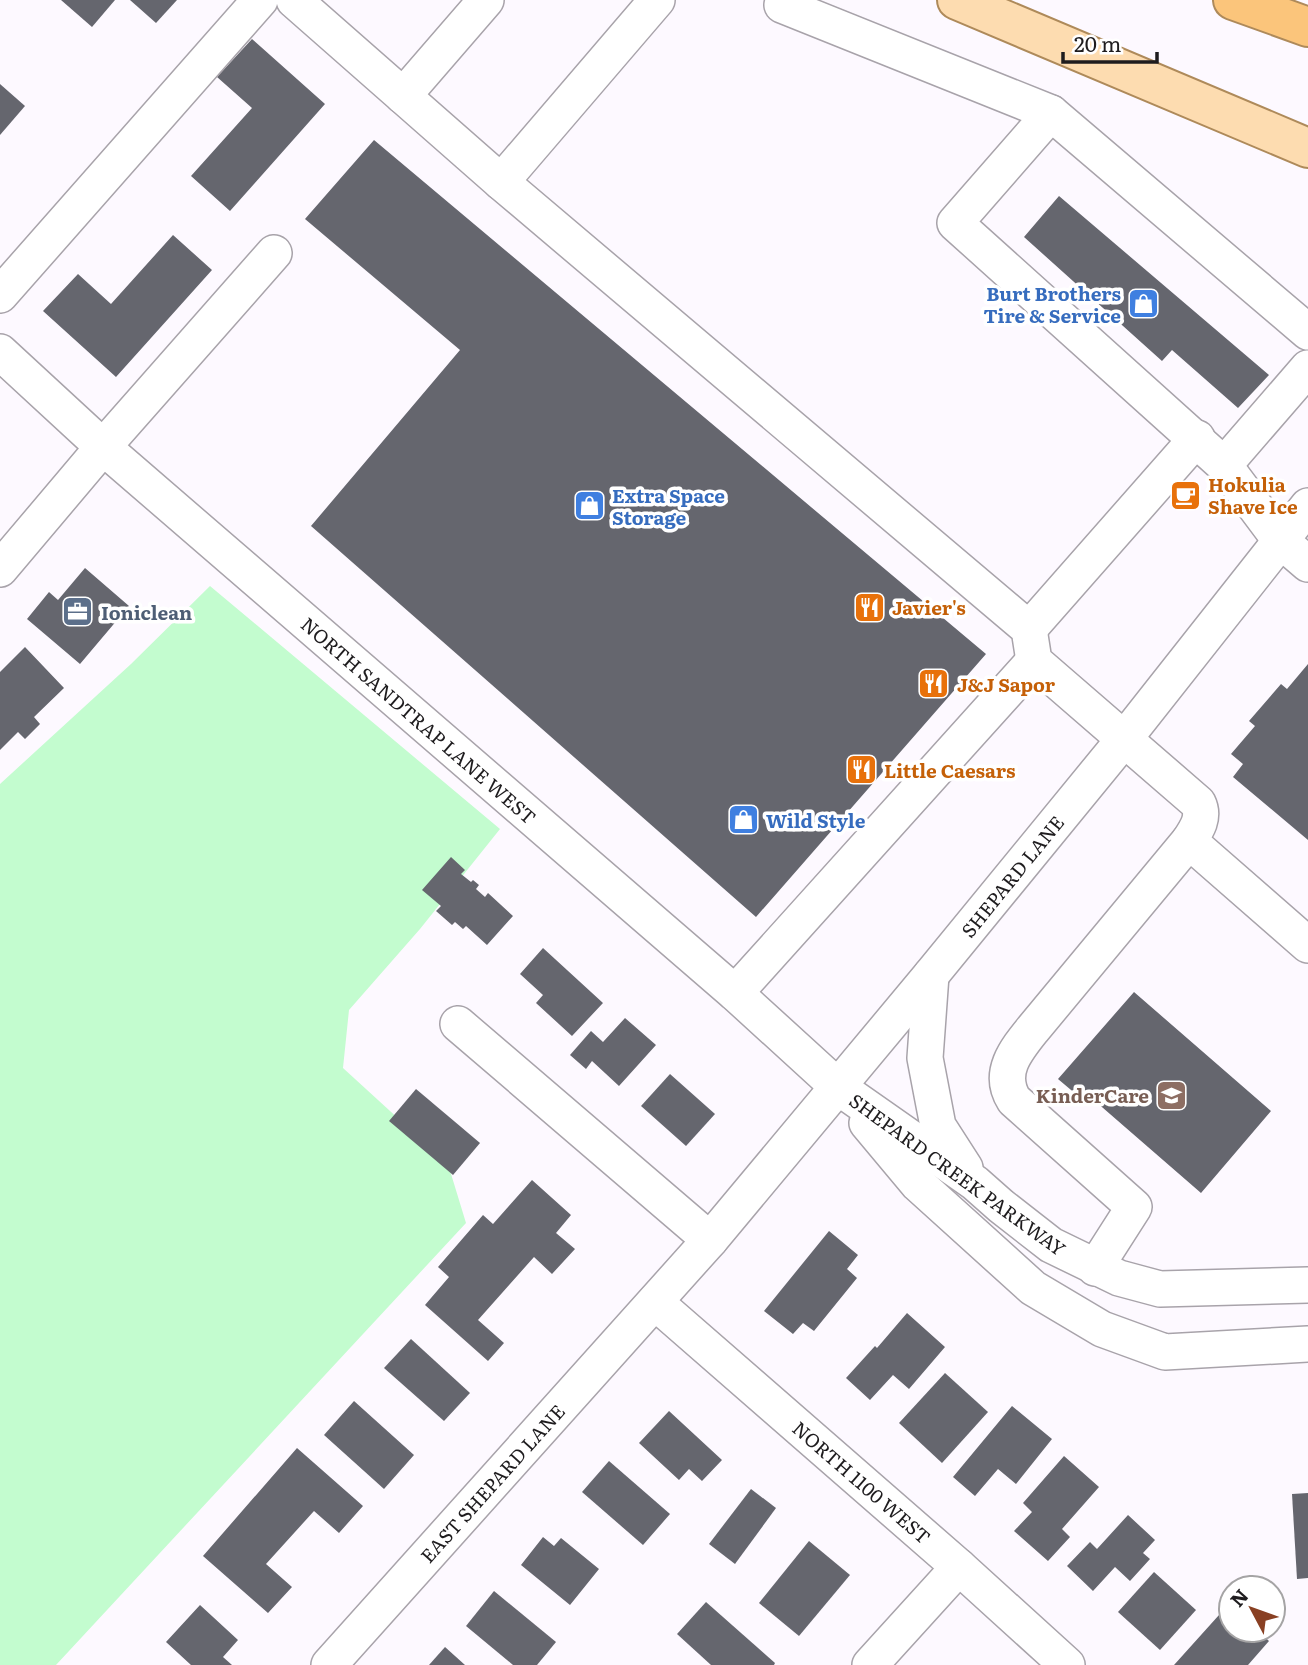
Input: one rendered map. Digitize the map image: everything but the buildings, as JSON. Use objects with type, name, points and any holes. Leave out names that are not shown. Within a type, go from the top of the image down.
[{"type":"highway","points":[[1233,0],[1308,27]]},
{"type":"main road","points":[[966,4],[1308,148]]},
{"type":"main road","points":[[966,4],[1308,165]]},
{"type":"street","points":[[0,295],[260,0]]},
{"type":"street","points":[[294,0],[1032,645],[1125,738],[1198,803],[1201,809],[1197,830],[1026,1038],[1007,1069],[1008,1085],[1014,1100],[1134,1207],[1095,1268]]},
{"type":"street","points":[[403,96],[486,0]]},
{"type":"street","points":[[501,182],[657,0]]},
{"type":"street","points":[[779,2],[1051,113],[1308,332]]},
{"type":"street","points":[[1051,113],[955,223],[1197,438],[1224,465],[1280,540],[1308,564]]},
{"type":"street","points":[[0,569],[103,447],[274,253]]},
{"type":"street","name":"NORTH SANDTRAP LANE WEST","points":[[0,352],[103,447],[735,993],[838,1087]]},
{"type":"street","points":[[1224,465],[1308,368]]},
{"type":"street","points":[[735,993],[1032,645],[1197,438]]},
{"type":"street","name":"SHEPARD LANE","points":[[710,1241],[1125,738],[1308,506]]},
{"type":"street","points":[[1189,841],[1308,945]]},
{"type":"street","points":[[932,975],[925,1058],[938,1126],[975,1183]]},
{"type":"street","points":[[458,1024],[710,1241]]},
{"type":"street","name":"SHEPARD CREEK PARKWAY","points":[[838,1087],[975,1183],[1052,1245],[1119,1279],[1160,1289],[1308,1285]]},
{"type":"street","name":"SHEPARD CREEK PARKWAY","points":[[838,1087],[918,1184],[1033,1289],[1102,1329],[1165,1352],[1308,1344]]},
{"type":"street","name":"EAST SHEPARD LANE","points":[[329,1665],[710,1241]]},
{"type":"street","name":"NORTH 1100 WEST","points":[[655,1302],[959,1567],[1067,1665]]},
{"type":"street","points":[[870,1665],[959,1567]]},
{"type":"green space","points":[[210,586],[500,829],[420,929],[349,1010],[343,1068],[448,1164],[466,1223],[56,1665],[0,1665],[0,784],[131,664]]},
{"type":"place","name":"Burt Brothers Tire & Service","points":[[1144,304]]},
{"type":"place","name":"Hokulia Shave Ice","points":[[1185,495]]},
{"type":"place","name":"Extra Space Storage","points":[[589,506]]},
{"type":"place","name":"Javier's","points":[[869,607]]},
{"type":"place","name":"Ioniclean","points":[[78,612]]},
{"type":"place","name":"J&J Sapor","points":[[934,684]]},
{"type":"place","name":"Little Caesars","points":[[861,770]]},
{"type":"place","name":"Wild Style","points":[[743,820]]},
{"type":"place","name":"KinderCare","points":[[1172,1095]]}]
